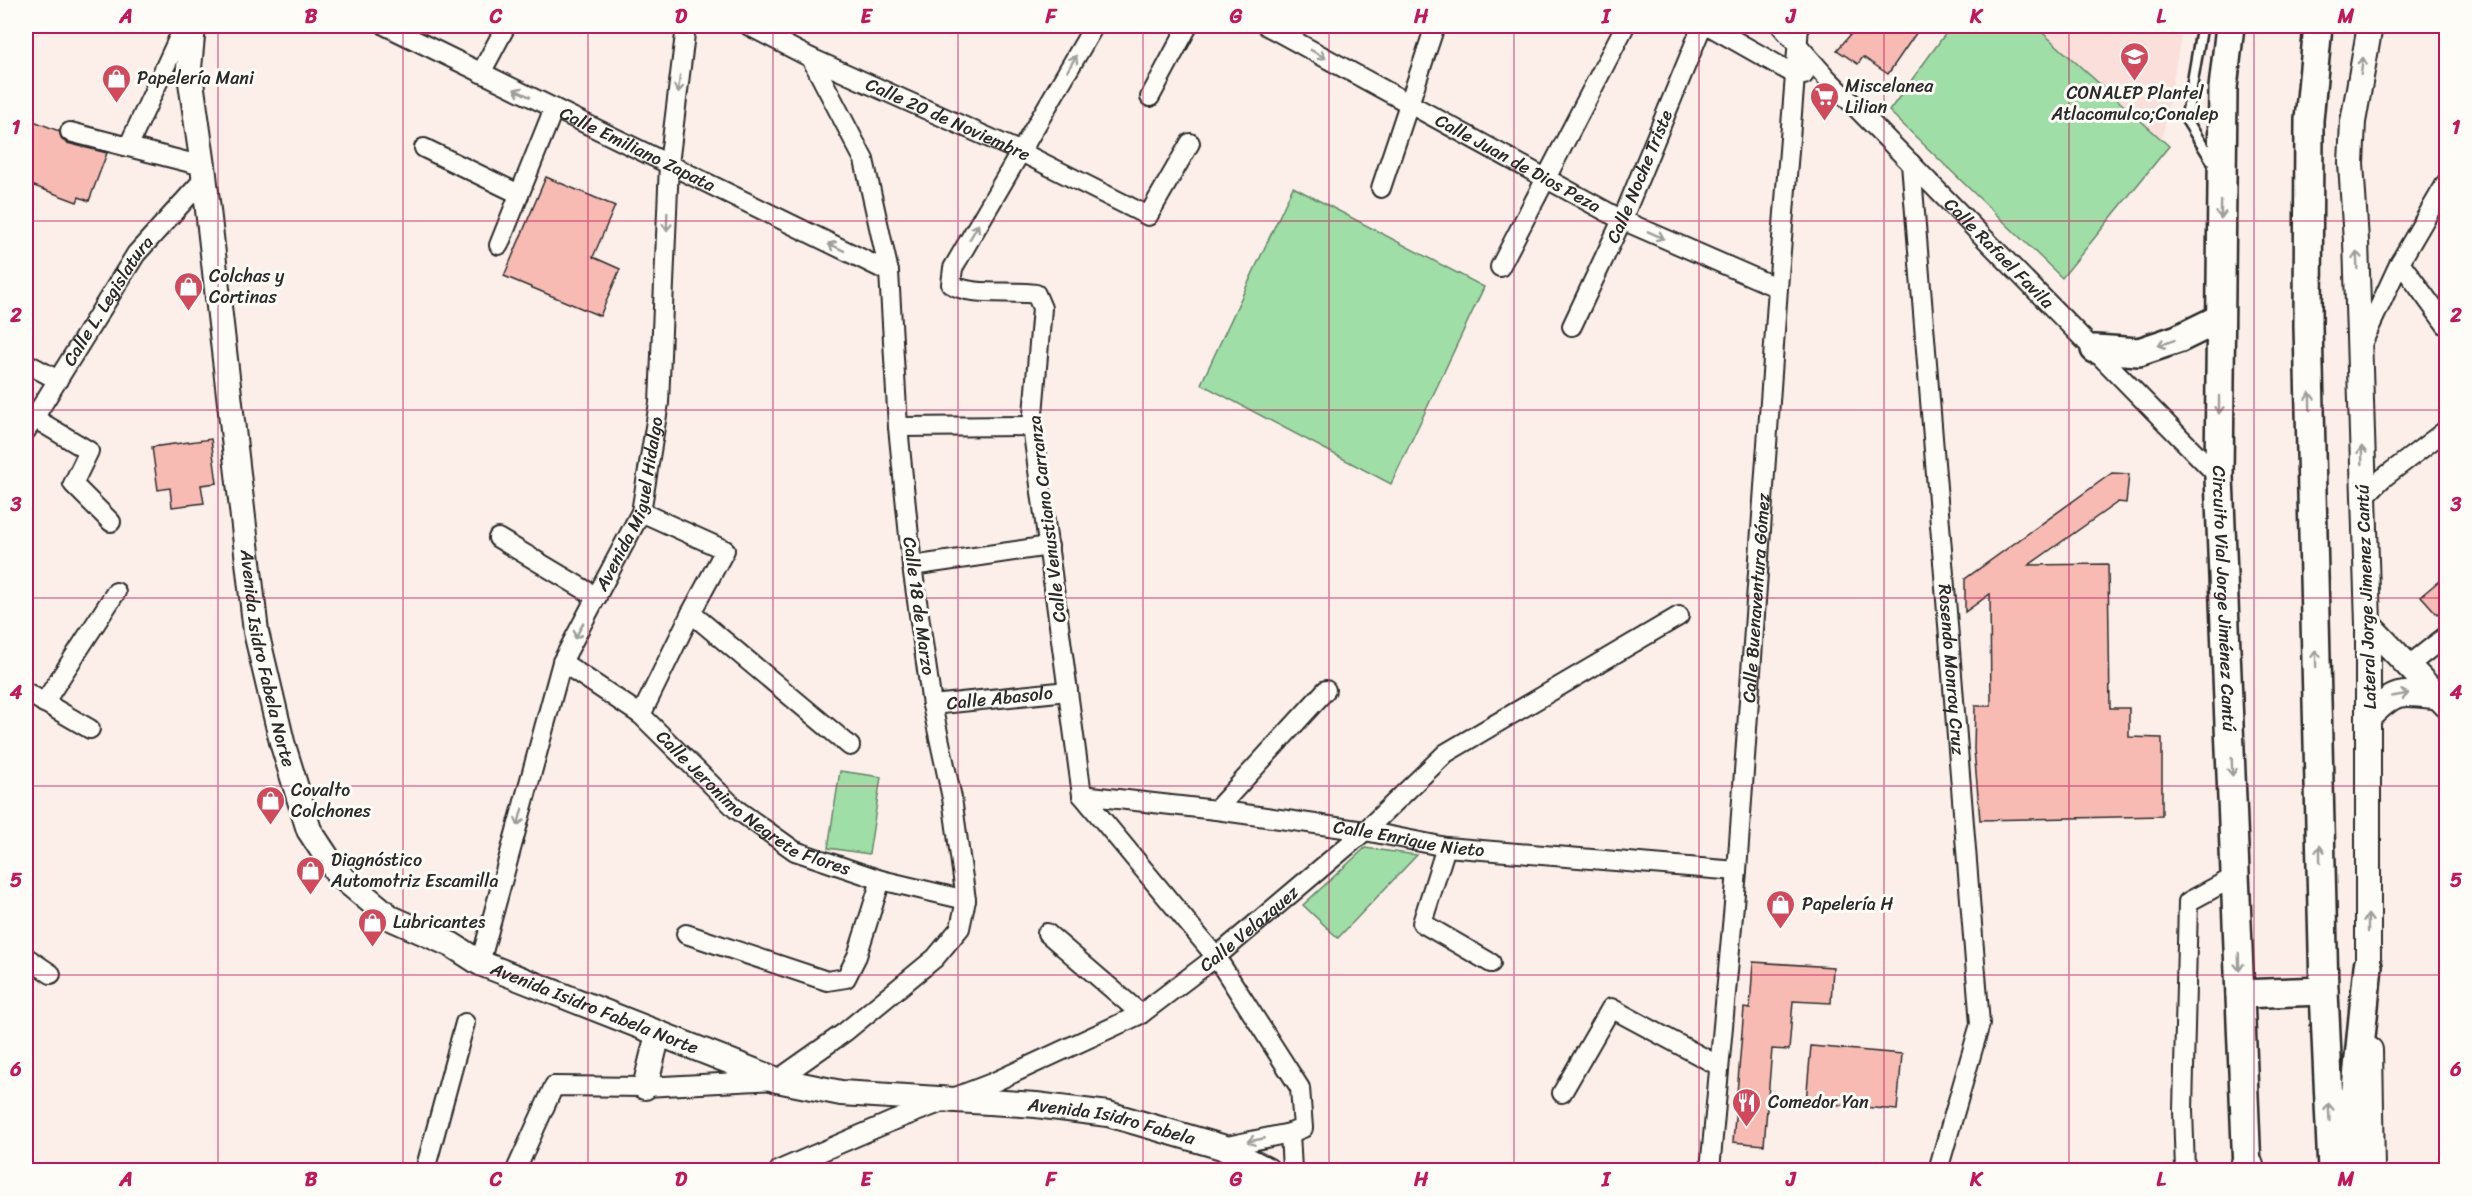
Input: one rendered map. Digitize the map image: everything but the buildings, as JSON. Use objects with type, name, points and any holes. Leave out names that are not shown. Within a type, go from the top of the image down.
[{"type":"main road","name":"Avenida Isidro Fabela Norte","points":[[193,26],[189,68],[204,172],[256,632],[282,742],[309,830],[338,874],[392,918],[452,945],[480,963],[777,1080],[841,1093],[947,1100]]},
{"type":"main road","name":"Circuito Vial Jorge Jiménez Cantú","points":[[2230,26],[2223,88],[2219,477],[2247,1169]]},
{"type":"main road","points":[[2318,26],[2309,120],[2308,326],[2324,991],[2332,1170]]},
{"type":"main road","name":"Lateral Jorge Jimenez Cantú","points":[[2370,26],[2353,123],[2350,163],[2356,240],[2368,624],[2370,716],[2368,966],[2372,1170]]},
{"type":"main road","points":[[2095,349],[2139,352],[2178,339],[2219,319]]},
{"type":"main road","points":[[2368,624],[2443,701]]},
{"type":"main road","points":[[2370,716],[2389,697],[2408,693],[2443,701]]},
{"type":"main road","points":[[2348,1170],[2368,966]]},
{"type":"main road","points":[[2240,994],[2324,991]]},
{"type":"main road","points":[[645,1087],[658,1035]]},
{"type":"main road","name":"Avenida Isidro Fabela","points":[[947,1100],[1036,1105],[1108,1114],[1222,1147],[1268,1170]]},
{"type":"street","points":[[128,147],[184,26]]},
{"type":"street","name":"Calle Emiliano Zapata","points":[[386,26],[889,272]]},
{"type":"street","points":[[481,73],[506,26]]},
{"type":"street","name":"Avenida Miguel Hidalgo","points":[[480,963],[562,662],[641,512],[659,404],[669,164],[686,26]]},
{"type":"street","name":"Calle 20 de Noviembre","points":[[749,26],[783,33],[811,58],[1021,152],[1148,216],[1190,143]]},
{"type":"street","points":[[1021,152],[1094,26]]},
{"type":"street","points":[[1150,96],[1188,26]]},
{"type":"street","name":"Calle Juan de Dios Peza","points":[[1267,26],[1622,220],[1778,288]]},
{"type":"street","points":[[1381,188],[1435,26]]},
{"type":"street","points":[[1500,267],[1625,26]]},
{"type":"street","name":"Calle Noche Triste","points":[[1572,326],[1622,220],[1702,26]]},
{"type":"street","points":[[1709,26],[1794,74],[1826,77]]},
{"type":"street","name":"Calle Rafael Favila","points":[[1781,26],[1826,77],[2219,477]]},
{"type":"street","name":"Calle Buenaventura Gómez","points":[[1710,1170],[1737,871],[1799,26]]},
{"type":"street","name":"Calle 18 de Marzo","points":[[777,1080],[845,1032],[936,958],[960,928],[966,900],[952,798],[932,705],[912,566],[898,428],[889,272],[864,160],[811,58]]},
{"type":"street","points":[[499,245],[554,108]]},
{"type":"street","points":[[70,132],[128,147],[204,172]]},
{"type":"street","points":[[424,148],[519,194]]},
{"type":"street","name":"Calle Venustiano Carranza","points":[[1021,152],[953,268],[951,284],[961,291],[1019,291],[1036,294],[1042,308],[1032,426],[1082,795]]},
{"type":"street","name":"Rosendo Monroy Cruz","points":[[1911,163],[1980,1024],[1938,1170]]},
{"type":"street","name":"Calle L. Legislatura","points":[[30,424],[136,254],[204,172]]},
{"type":"street","points":[[2359,349],[2400,262],[2446,183]]},
{"type":"street","points":[[2400,262],[2446,325]]},
{"type":"street","points":[[26,363],[58,380]]},
{"type":"street","points":[[30,424],[89,452],[73,484],[111,522]]},
{"type":"street","points":[[898,428],[1032,426]]},
{"type":"street","points":[[2363,498],[2383,478],[2446,430]]},
{"type":"street","points":[[640,715],[725,550],[641,512]]},
{"type":"street","points":[[498,538],[597,597]]},
{"type":"street","points":[[912,566],[1049,546]]},
{"type":"street","points":[[44,704],[116,592]]},
{"type":"street","points":[[691,613],[850,746]]},
{"type":"street","name":"Calle Velazquez","points":[[779,1170],[992,1083],[1141,1014],[1216,957],[1365,831],[1446,753],[1679,616]]},
{"type":"street","points":[[2409,665],[2443,645]]},
{"type":"street","name":"Calle Jeronimo Negrete Flores","points":[[562,662],[640,715],[736,809],[795,851],[881,880],[966,900]]},
{"type":"street","points":[[1216,810],[1326,690]]},
{"type":"street","name":"Calle Abasolo","points":[[932,705],[1068,691]]},
{"type":"street","points":[[26,692],[90,729]]},
{"type":"street","points":[[1082,795],[1216,957],[1300,1088],[1303,1128],[1290,1133],[1222,1147]]},
{"type":"street","name":"Calle Enrique Nieto","points":[[1082,795],[1216,810],[1365,831],[1446,847],[1737,871]]},
{"type":"street","points":[[1446,847],[1422,923],[1491,963]]},
{"type":"street","points":[[2185,1170],[2183,1110],[2188,902],[2236,876]]},
{"type":"street","points":[[686,934],[827,981],[846,978],[856,956],[881,880]]},
{"type":"street","points":[[1047,933],[1141,1014]]},
{"type":"street","points":[[26,957],[51,974]]},
{"type":"street","points":[[1562,1093],[1611,1008],[1719,1066]]},
{"type":"street","points":[[425,1170],[465,1023]]},
{"type":"street","points":[[516,1170],[554,1086],[645,1087],[777,1080]]},
{"type":"street","points":[[1290,1133],[1292,1170]]},
{"type":"lane","points":[[2202,26],[2186,118],[2222,176]]},
{"type":"shaded area","name":"CONALEP Plantel Atlacomulco;Conalep","points":[[2035,26],[2183,26],[2162,139]]},
{"type":"green space","points":[[1951,26],[2035,26],[2169,146],[2062,278],[1889,111]]},
{"type":"green space","points":[[1293,187],[1484,287],[1391,484],[1201,384]]},
{"type":"green space","points":[[840,771],[881,777],[869,854],[828,848]]},
{"type":"green space","points":[[1365,848],[1417,855],[1338,938],[1303,905]]},
{"type":"place","name":"CONALEP Plantel Atlacomulco;Conalep","points":[[2135,82]]},
{"type":"place","name":"Papelería Mani","points":[[116,104]]},
{"type":"place","name":"Miscelanea Lilian","points":[[1824,122]]},
{"type":"place","name":"Colchas y Cortinas","points":[[188,312]]},
{"type":"place","name":"Covalto Colchones","points":[[270,826]]},
{"type":"place","name":"Diagnóstico Automotriz Escamilla","points":[[310,896]]},
{"type":"place","name":"Papelería H","points":[[1781,930]]},
{"type":"place","name":"Lubricantes","points":[[372,948]]},
{"type":"place","name":"Comedor Yan","points":[[1747,1128]]}]
